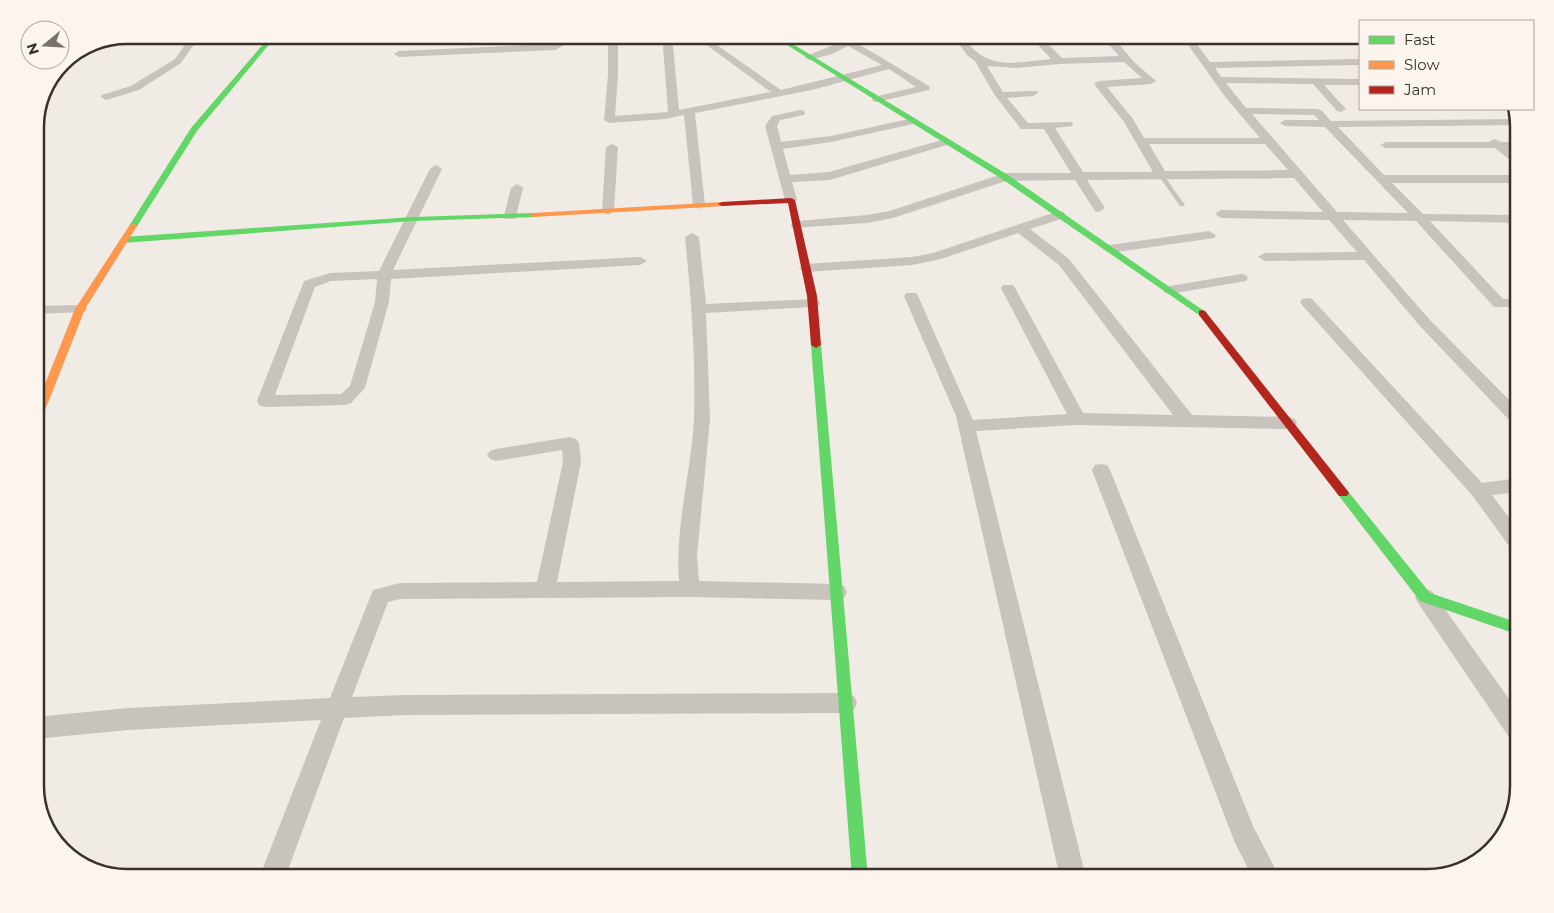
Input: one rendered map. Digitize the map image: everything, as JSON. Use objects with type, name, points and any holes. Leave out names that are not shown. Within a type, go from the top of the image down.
[{"type":"street","points":[[106,97],[135,88],[178,62],[190,44]]},
{"type":"street","points":[[44,400],[80,309],[123,240],[194,130],[266,44]]},
{"type":"street","points":[[399,54],[555,47],[558,44]]},
{"type":"street","points":[[615,44],[609,120],[674,114],[812,87],[890,66]]},
{"type":"street","points":[[711,44],[779,93]]},
{"type":"street","points":[[788,44],[1005,177],[1199,310],[1425,597],[1510,719]]},
{"type":"street","points":[[809,57],[834,50],[844,44]]},
{"type":"street","points":[[851,44],[925,88],[878,99]]},
{"type":"street","points":[[964,44],[974,57],[979,60],[1008,65],[1127,59]]},
{"type":"street","points":[[1042,44],[1058,61]]},
{"type":"street","points":[[1114,44],[1127,59],[1152,81],[1099,84],[1129,121],[1161,175]]},
{"type":"street","points":[[1193,44],[1218,80],[1252,122],[1424,322],[1510,411]]},
{"type":"street","points":[[668,46],[674,114]]},
{"type":"street","points":[[979,60],[1000,95],[1025,127],[1068,124]]},
{"type":"street","points":[[1208,65],[1359,62]]},
{"type":"street","points":[[1218,80],[1359,82]]},
{"type":"street","points":[[1315,81],[1341,109]]},
{"type":"street","points":[[1000,95],[1032,93]]},
{"type":"street","points":[[689,111],[699,205]]},
{"type":"street","points":[[1243,111],[1317,112],[1420,217],[1499,304],[1510,303]]},
{"type":"street","points":[[800,113],[776,118],[771,126],[797,225],[813,302],[859,869]]},
{"type":"street","points":[[776,146],[831,139],[912,121]]},
{"type":"street","points":[[1252,122],[1329,124],[1510,122]]},
{"type":"street","points":[[1470,123],[1510,155]]},
{"type":"street","points":[[1047,125],[1077,176],[1099,208]]},
{"type":"street","points":[[1141,141],[1269,141]]},
{"type":"street","points":[[786,179],[830,176],[946,142]]},
{"type":"street","points":[[1386,145],[1510,145]]},
{"type":"street","points":[[608,211],[612,147]]},
{"type":"street","points":[[436,169],[384,275],[382,302],[357,388],[345,399],[265,402],[309,284],[330,277],[384,275],[640,262]]},
{"type":"street","points":[[797,225],[867,219],[893,214],[1005,177],[1297,174]]},
{"type":"street","points":[[1381,179],[1510,179]]},
{"type":"street","points":[[510,216],[517,188]]},
{"type":"street","points":[[123,240],[413,219],[510,216],[791,200]]},
{"type":"street","points":[[1221,214],[1420,217],[1510,222]]},
{"type":"street","points":[[806,268],[912,261],[936,256],[1059,215]]},
{"type":"street","points":[[1020,228],[1064,262],[1186,420]]},
{"type":"street","points":[[1110,249],[1209,235]]},
{"type":"street","points":[[690,589],[687,556],[702,419],[699,309],[692,237]]},
{"type":"street","points":[[1265,257],[1367,256]]},
{"type":"street","points":[[1170,290],[1241,278]]},
{"type":"street","points":[[1008,288],[1078,419]]},
{"type":"street","points":[[911,296],[964,416],[1071,869]]},
{"type":"street","points":[[699,309],[813,302]]},
{"type":"street","points":[[1307,302],[1478,490],[1510,533]]},
{"type":"street","points":[[44,310],[80,309]]},
{"type":"street","points":[[966,426],[1078,419],[1289,423]]},
{"type":"street","points":[[496,455],[570,443],[572,462],[545,590]]},
{"type":"street","points":[[1101,470],[1244,834],[1262,869]]},
{"type":"street","points":[[1478,490],[1510,486]]},
{"type":"street","points":[[275,869],[380,596],[400,592],[545,590],[690,589],[837,592]]},
{"type":"street","points":[[1425,597],[1510,626]]},
{"type":"street","points":[[44,727],[128,719],[415,705],[846,703]]},
{"type":"lane","points":[[1161,175],[1182,205]]},
{"type":"traffic: fast","points":[[133,226],[194,130],[266,44]]},
{"type":"traffic: fast","points":[[789,44],[1005,177],[1202,313]]},
{"type":"traffic: fast","points":[[123,240],[413,219],[533,215]]},
{"type":"traffic: fast","points":[[816,345],[859,869]]},
{"type":"traffic: fast","points":[[1343,493],[1425,597],[1510,626]]},
{"type":"traffic: slow","points":[[533,215],[722,204]]},
{"type":"traffic: slow","points":[[44,400],[80,309],[133,226]]},
{"type":"traffic: jam","points":[[722,204],[791,200],[812,296],[816,345]]},
{"type":"traffic: jam","points":[[1202,313],[1343,493]]}]
